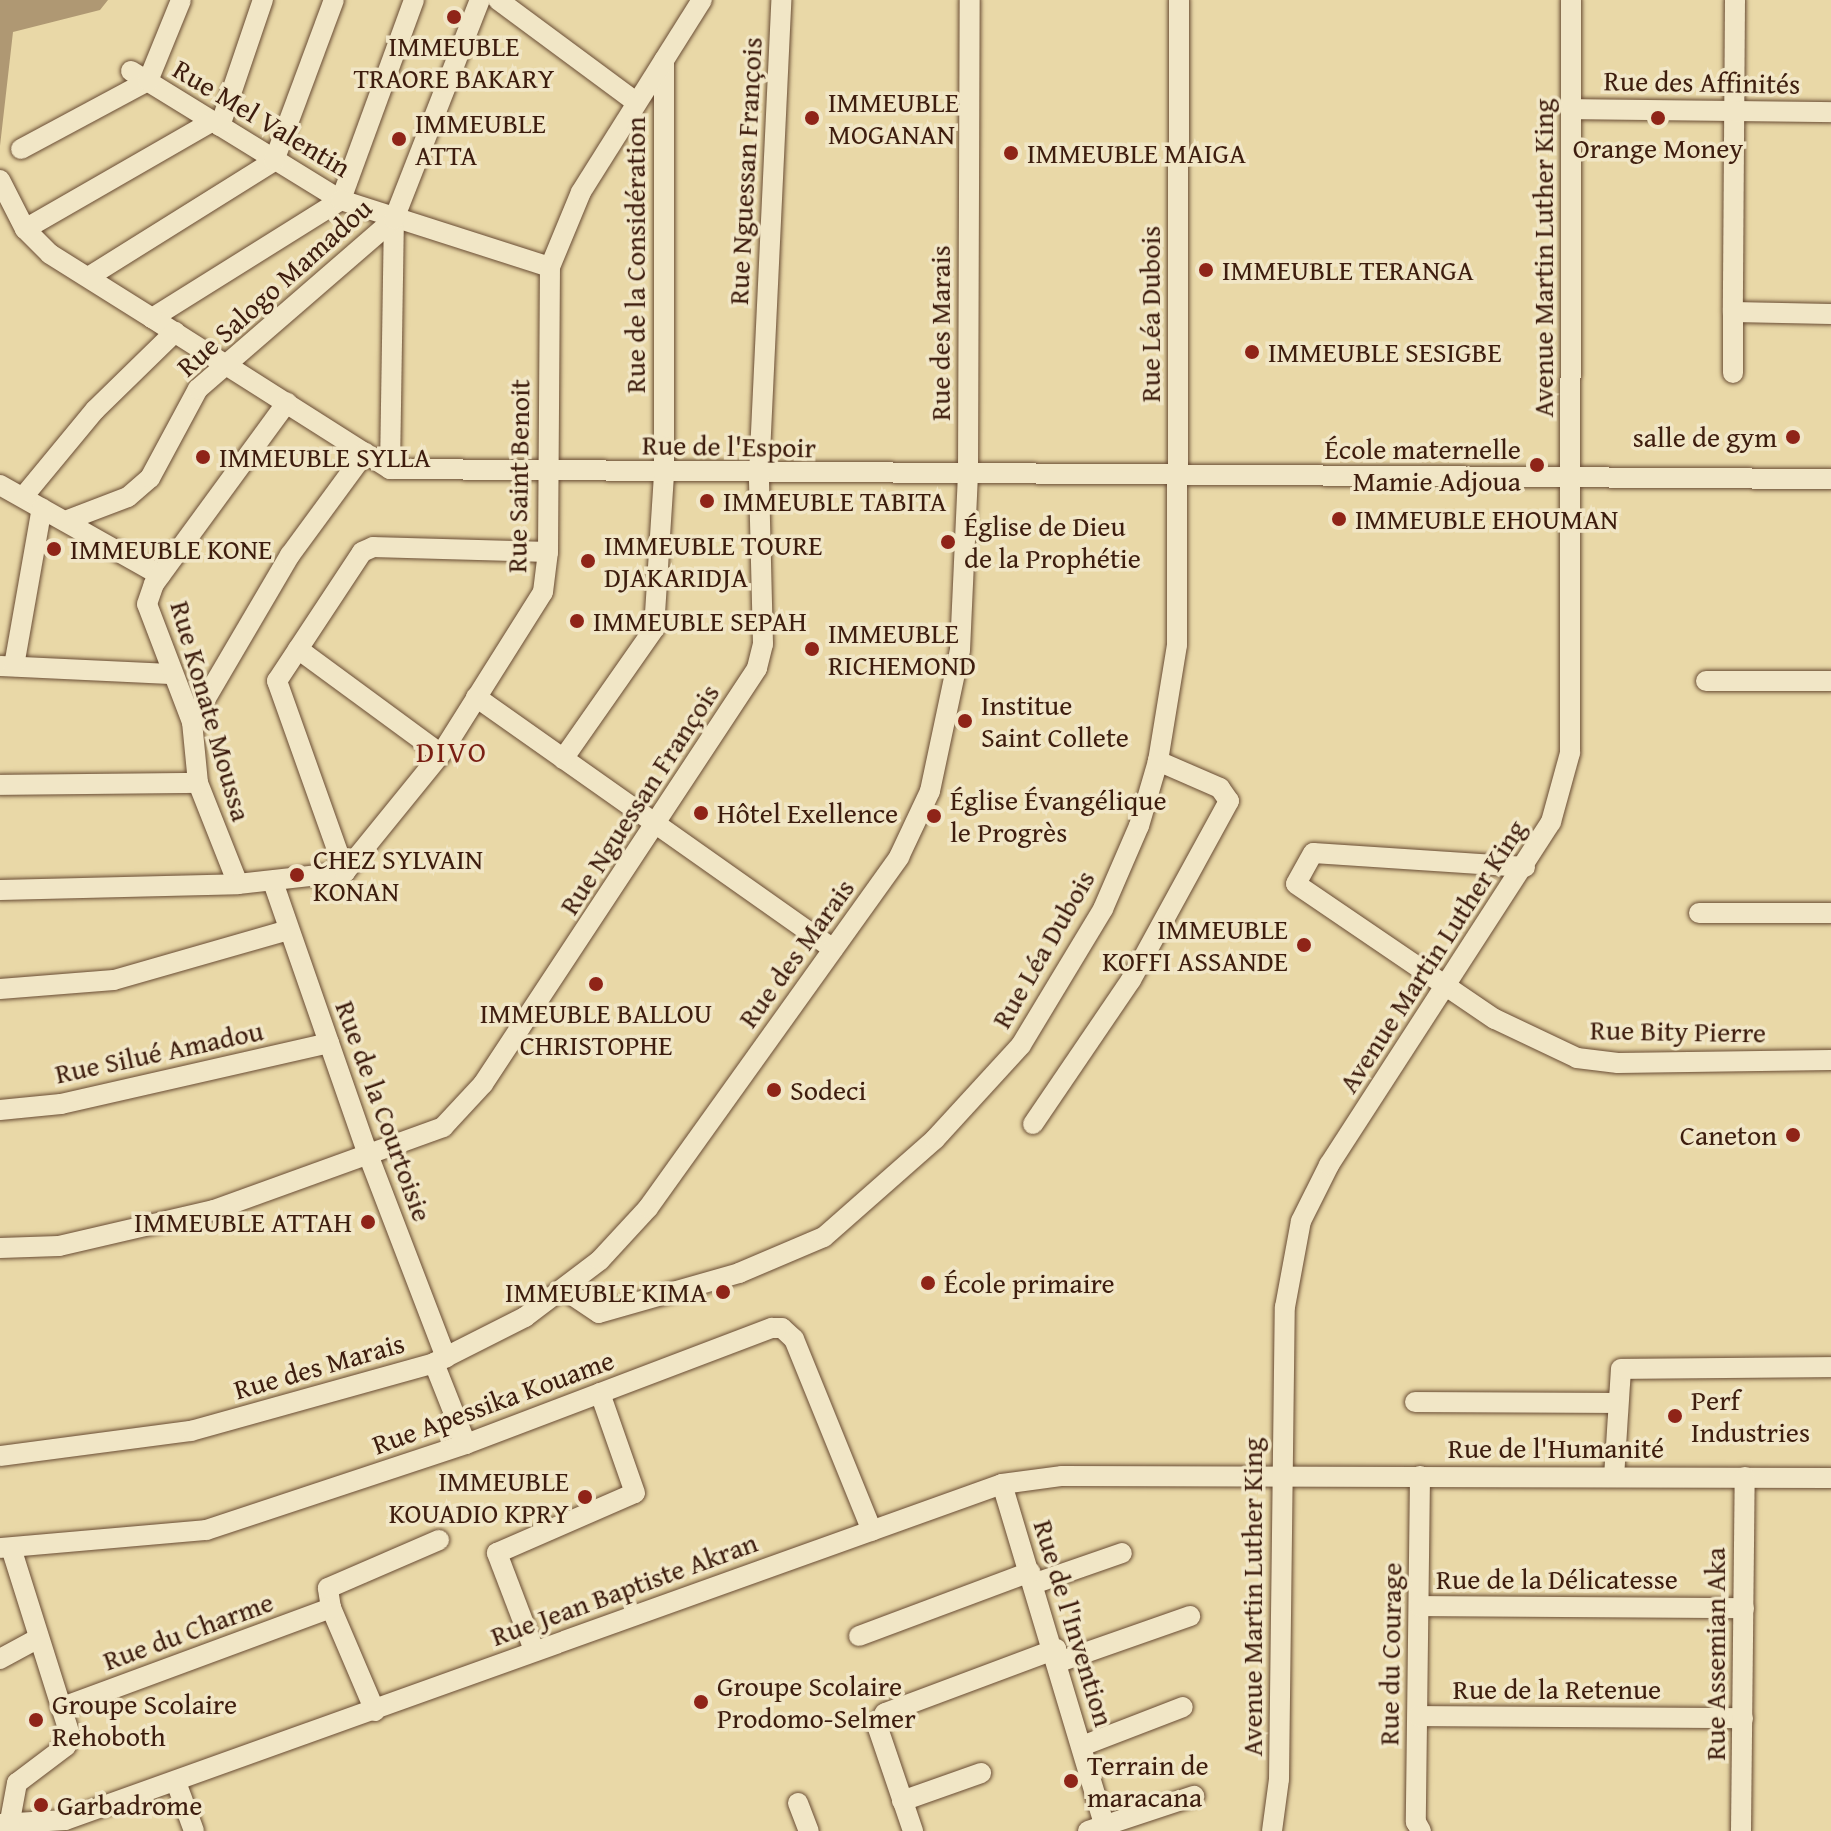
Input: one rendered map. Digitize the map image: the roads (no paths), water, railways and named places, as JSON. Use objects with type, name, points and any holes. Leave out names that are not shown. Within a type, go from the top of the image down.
[{"type":"street","points":[[21,149],[139,76],[181,0]]},
{"type":"street","points":[[25,229],[216,123],[263,0]]},
{"type":"street","points":[[90,276],[274,161],[334,0]]},
{"type":"street","points":[[152,318],[341,200],[414,0]]},
{"type":"street","name":"Rue Salogo Mamadou","points":[[65,521],[128,497],[150,478],[185,406],[226,363],[394,219],[480,0]]},
{"type":"street","name":"Rue Saint Benoit","points":[[345,872],[441,754],[543,592],[548,552],[550,267],[581,192],[702,0]]},
{"type":"street","name":"Rue Nguessan François","points":[[0,1248],[59,1246],[214,1210],[423,1137],[464,1109],[658,826],[763,655],[759,475],[781,0]]},
{"type":"street","name":"Rue des Marais","points":[[0,1456],[191,1431],[440,1360],[525,1317],[600,1260],[648,1208],[899,857],[930,791],[960,650],[968,476],[970,0]]},
{"type":"street","name":"Rue Léa Dubois","points":[[563,1289],[599,1313],[739,1273],[824,1237],[935,1139],[1029,1034],[1103,909],[1139,826],[1158,761],[1177,645],[1179,0]]},
{"type":"street","name":"Avenue Martin Luther King","points":[[1272,1831],[1279,1779],[1280,1475],[1285,1307],[1301,1221],[1329,1165],[1447,988],[1551,822],[1570,753],[1571,0]]},
{"type":"street","points":[[1733,373],[1735,0]]},
{"type":"street","points":[[502,1],[636,102]]},
{"type":"street","name":"Rue de la Considération","points":[[563,759],[654,629],[664,474],[664,58]]},
{"type":"street","name":"Rue Mel Valentin","points":[[139,76],[341,200],[550,267]]},
{"type":"street","name":"Rue des Affinités","points":[[1572,109],[1831,112]]},
{"type":"street","points":[[0,180],[25,229],[50,254],[90,276],[390,469]]},
{"type":"street","points":[[390,469],[394,219]]},
{"type":"street","points":[[1733,312],[1831,314]]},
{"type":"street","points":[[23,497],[95,410],[175,332]]},
{"type":"street","name":"Rue Konate Moussa","points":[[238,884],[198,783],[192,722],[171,674],[147,604],[160,575],[287,402]]},
{"type":"street","points":[[192,722],[290,555],[365,453]]},
{"type":"street","name":"Rue de l'Espoir","points":[[390,469],[547,469],[759,475],[1831,479]]},
{"type":"street","points":[[0,485],[160,575]]},
{"type":"street","points":[[42,508],[7,666],[171,674]]},
{"type":"street","points":[[0,890],[238,884],[345,872],[277,692],[277,681],[362,552],[373,547],[548,552]]},
{"type":"street","points":[[298,649],[441,754]]},
{"type":"street","points":[[1706,681],[1831,681]]},
{"type":"street","points":[[476,697],[833,949]]},
{"type":"street","points":[[1033,1124],[1131,980],[1229,801],[1220,788],[1158,761]]},
{"type":"street","points":[[0,785],[198,783]]},
{"type":"street","name":"Rue Bity Pierre","points":[[1525,867],[1313,853],[1297,877],[1300,890],[1447,988],[1536,1043],[1577,1058],[1618,1063],[1831,1060]]},
{"type":"street","name":"Rue de la Courtoisie","points":[[273,882],[440,1360],[466,1444]]},
{"type":"street","points":[[1699,913],[1831,913]]},
{"type":"street","points":[[0,989],[114,980],[288,930]]},
{"type":"street","name":"Rue Silué Amadou","points":[[0,1110],[61,1104],[329,1043]]},
{"type":"street","name":"Rue Apessika Kouame","points":[[6,1548],[206,1530],[466,1444],[782,1328],[794,1339],[872,1531]]},
{"type":"street","points":[[1614,1477],[1618,1374],[1624,1368],[1831,1367]]},
{"type":"street","points":[[534,1650],[497,1553],[635,1493],[600,1393]]},
{"type":"street","points":[[1415,1402],[1616,1403]]},
{"type":"street","name":"Rue de l'Humanité","points":[[1280,1475],[1831,1478]]},
{"type":"street","name":"Rue Jean Baptiste Akran","points":[[5,1825],[65,1820],[1002,1484],[1062,1476],[1280,1475]]},
{"type":"street","name":"Rue du Courage","points":[[1420,1476],[1416,1822],[1421,1831]]},
{"type":"street","name":"Rue Assemian Aka","points":[[1741,1831],[1745,1477]]},
{"type":"street","name":"Rue de l'Invention","points":[[1002,1484],[1082,1746],[1096,1828]]},
{"type":"street","points":[[375,1711],[326,1594],[335,1583],[439,1540]]},
{"type":"street","points":[[5,1825],[17,1783],[66,1746],[70,1735],[63,1707],[6,1548]]},
{"type":"street","points":[[859,1636],[1032,1578],[1122,1553]]},
{"type":"street","name":"Rue de la Délicatesse","points":[[1419,1606],[1744,1608]]},
{"type":"street","name":"Rue du Charme","points":[[63,1707],[331,1608]]},
{"type":"street","points":[[913,1831],[877,1725],[885,1713],[1190,1616]]},
{"type":"street","points":[[0,1659],[37,1639]]},
{"type":"street","points":[[1082,1746],[1183,1707]]},
{"type":"street","name":"Rue de la Retenue","points":[[1418,1716],[1743,1718]]},
{"type":"street","points":[[902,1801],[981,1773]]},
{"type":"street","points":[[176,1782],[194,1831]]},
{"type":"street","points":[[1096,1828],[1194,1796]]},
{"type":"street","points":[[798,1803],[809,1831]]},
{"type":"place","name":"IMMEUBLE TRAORE BAKARY","points":[[454,17]]},
{"type":"place","name":"IMMEUBLE MOGANAN","points":[[812,118]]},
{"type":"place","name":"Orange Money","points":[[1658,118]]},
{"type":"place","name":"IMMEUBLE ATTA","points":[[399,139]]},
{"type":"place","name":"IMMEUBLE MAIGA","points":[[1011,153]]},
{"type":"place","name":"IMMEUBLE TERANGA","points":[[1206,270]]},
{"type":"place","name":"IMMEUBLE SESIGBE","points":[[1252,352]]},
{"type":"place","name":"salle de gym","points":[[1793,437]]},
{"type":"place","name":"IMMEUBLE SYLLA","points":[[203,457]]},
{"type":"place","name":"École maternelle Mamie Adjoua","points":[[1537,465]]},
{"type":"place","name":"IMMEUBLE TABITA","points":[[707,501]]},
{"type":"place","name":"IMMEUBLE EHOUMAN","points":[[1339,519]]},
{"type":"place","name":"Église de Dieu de la Prophétie","points":[[948,542]]},
{"type":"place","name":"IMMEUBLE KONE","points":[[54,549]]},
{"type":"place","name":"IMMEUBLE TOURE DJAKARIDJA","points":[[588,561]]},
{"type":"place","name":"IMMEUBLE SEPAH","points":[[577,621]]},
{"type":"place","name":"IMMEUBLE RICHEMOND","points":[[812,649]]},
{"type":"place","name":"Institue Saint Collete","points":[[965,721]]},
{"type":"place","name":"Hôtel Exellence","points":[[701,813]]},
{"type":"place","name":"Église Évangélique le Progrès","points":[[934,816]]},
{"type":"place","name":"CHEZ SYLVAIN KONAN","points":[[297,875]]},
{"type":"place","name":"IMMEUBLE KOFFI ASSANDE","points":[[1304,945]]},
{"type":"place","name":"IMMEUBLE BALLOU CHRISTOPHE","points":[[596,984]]},
{"type":"place","name":"Sodeci","points":[[774,1090]]},
{"type":"place","name":"Caneton","points":[[1793,1135]]},
{"type":"place","name":"IMMEUBLE ATTAH","points":[[368,1222]]},
{"type":"place","name":"École primaire","points":[[928,1283]]},
{"type":"place","name":"IMMEUBLE KIMA","points":[[723,1292]]},
{"type":"place","name":"Perf Industries","points":[[1675,1416]]},
{"type":"place","name":"IMMEUBLE KOUADIO KPRY","points":[[585,1497]]},
{"type":"place","name":"Groupe Scolaire Prodomo-Selmer","points":[[701,1702]]},
{"type":"place","name":"Groupe Scolaire Rehoboth","points":[[36,1720]]},
{"type":"place","name":"Terrain de maracana","points":[[1071,1781]]},
{"type":"place","name":"Garbadrome","points":[[41,1805]]},
{"type":"district","name":"DIVO","points":[[452,751]]}]
